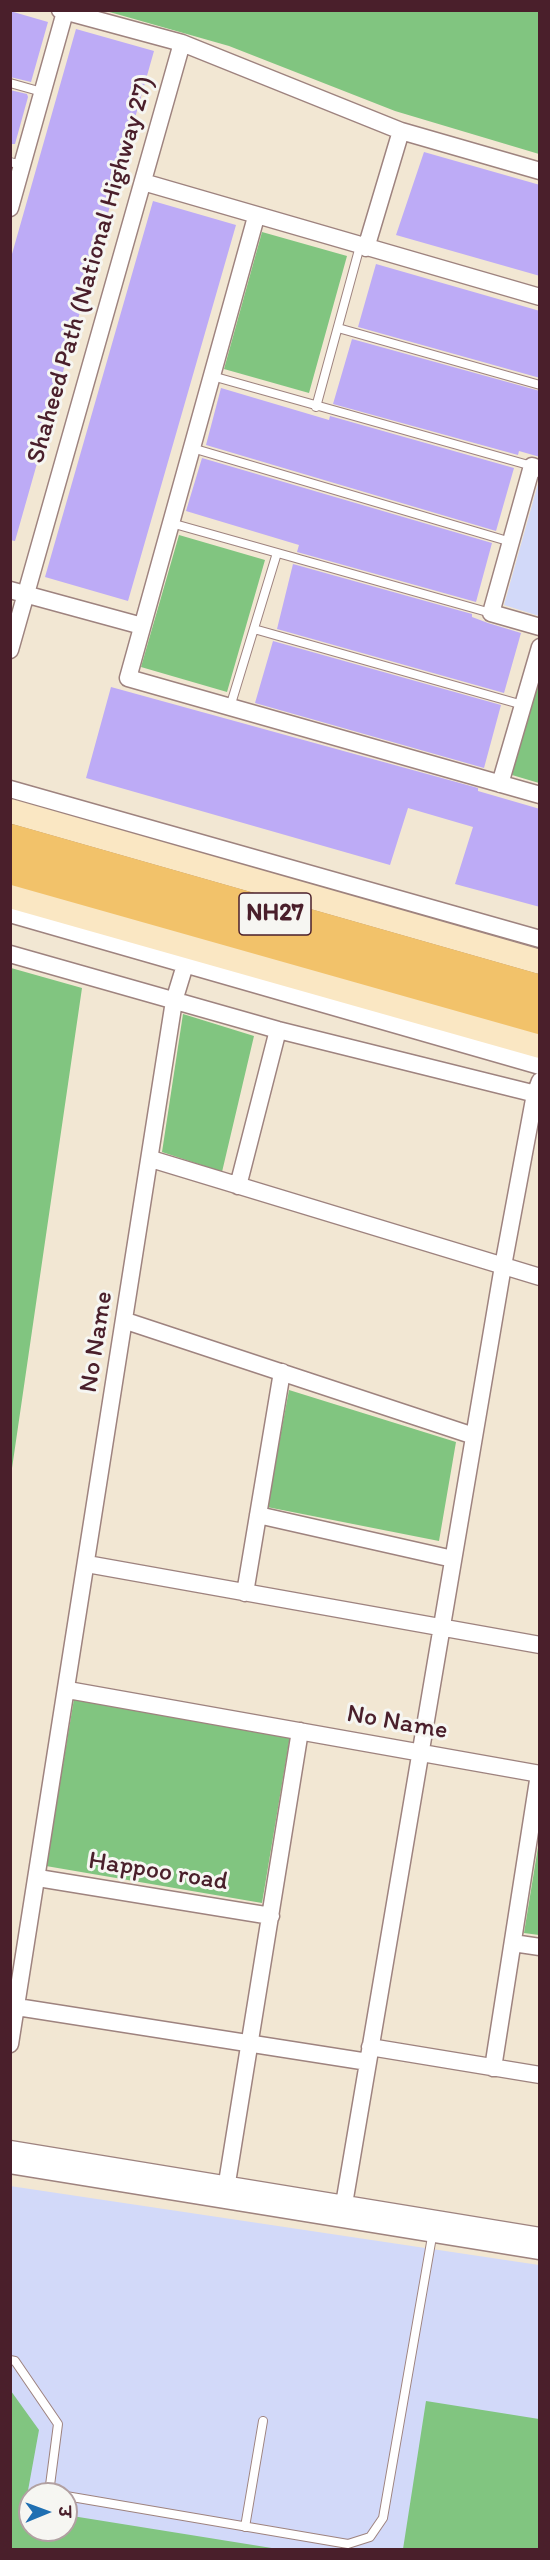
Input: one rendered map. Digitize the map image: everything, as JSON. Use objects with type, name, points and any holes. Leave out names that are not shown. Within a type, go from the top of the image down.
[{"type":"highway","name":"NH27","points":[[10,839],[540,990]]},
{"type":"highway","name":"NH27","points":[[10,870],[540,1019]]},
{"type":"street","points":[[10,208],[16,163],[42,92],[62,11],[182,42],[401,131],[540,171]]},
{"type":"street","name":"Shaheed Path (National Highway 27)","points":[[10,650],[18,592],[143,182],[182,42]]},
{"type":"street","points":[[363,247],[401,131]]},
{"type":"street","points":[[143,182],[256,217],[540,297]]},
{"type":"street","points":[[256,217],[128,678],[540,795]]},
{"type":"street","points":[[536,467],[490,613],[540,627]]},
{"type":"street","points":[[18,592],[142,626]]},
{"type":"street","points":[[500,784],[540,647]]},
{"type":"street","points":[[10,789],[540,939]]},
{"type":"street","points":[[10,811],[540,962]]},
{"type":"street","points":[[10,896],[540,1046]]},
{"type":"street","points":[[10,914],[540,1066]]},
{"type":"street","points":[[10,954],[278,1030],[538,1090],[503,1266],[344,2204]]},
{"type":"street","name":"No Name","points":[[10,2044],[126,1322],[174,1001],[185,965]]},
{"type":"street","points":[[238,1186],[278,1030]]},
{"type":"street","points":[[150,1159],[540,1276]]},
{"type":"street","points":[[126,1322],[474,1436]]},
{"type":"street","points":[[245,1593],[282,1372]]},
{"type":"street","points":[[258,1515],[453,1559]]},
{"type":"street","points":[[87,1564],[441,1629],[540,1644]]},
{"type":"street","name":"No Name","points":[[68,1690],[539,1774]]},
{"type":"street","points":[[226,2192],[300,1731]]},
{"type":"street","points":[[493,2068],[539,1774]]},
{"type":"street","name":"Happoo road","points":[[38,1878],[271,1916]]},
{"type":"street","points":[[513,1942],[540,1947]]},
{"type":"street","points":[[17,2007],[250,2044],[493,2068],[540,2075]]},
{"type":"street","points":[[10,2149],[226,2192],[434,2226],[540,2236]]},
{"type":"street","points":[[10,2165],[344,2204],[540,2251]]},
{"type":"lane","points":[[10,83],[42,92]]},
{"type":"lane","points":[[316,407],[363,247]]},
{"type":"lane","points":[[338,328],[540,385]]},
{"type":"lane","points":[[212,376],[536,467]]},
{"type":"lane","points":[[192,448],[511,542]]},
{"type":"lane","points":[[171,523],[490,613]]},
{"type":"lane","points":[[230,707],[276,553]]},
{"type":"lane","points":[[254,629],[523,705]]},
{"type":"lane","points":[[78,2498],[348,2544],[370,2537],[382,2518],[434,2226]]},
{"type":"lane","points":[[10,2360],[15,2361],[58,2424],[50,2482]]},
{"type":"lane","points":[[245,2527],[263,2421]]},
{"type":"shaded area","points":[[540,480],[539,616],[504,605]]},
{"type":"shaded area","points":[[10,2186],[539,2265],[539,2549],[11,2549]]},
{"type":"green space","points":[[106,11],[539,11],[539,154],[395,111],[229,46]]},
{"type":"green space","points":[[262,232],[347,256],[309,393],[224,369]]},
{"type":"green space","points":[[179,535],[265,560],[227,692],[141,667]]},
{"type":"green space","points":[[539,678],[540,783],[512,775]]},
{"type":"green space","points":[[10,968],[82,988],[11,1475]]},
{"type":"green space","points":[[183,1014],[254,1036],[222,1172],[162,1152]]},
{"type":"green space","points":[[289,1390],[456,1442],[439,1541],[267,1507]]},
{"type":"green space","points":[[74,1699],[290,1736],[262,1903],[46,1866]]},
{"type":"green space","points":[[539,1841],[539,1935],[524,1933]]},
{"type":"green space","points":[[11,2391],[39,2430],[30,2482],[18,2482],[18,2542],[78,2542],[78,2517],[278,2549],[11,2549]]},
{"type":"green space","points":[[426,2401],[539,2419],[539,2549],[403,2549]]},
{"type":"building","points":[[10,11],[48,22],[31,82],[10,77]]},
{"type":"building","points":[[76,29],[154,51],[15,541],[10,540],[10,261]]},
{"type":"building","points":[[10,90],[27,94],[28,97],[15,144],[10,144]]},
{"type":"building","points":[[424,152],[540,185],[540,276],[396,235]]},
{"type":"building","points":[[153,201],[236,225],[128,601],[45,577]]},
{"type":"building","points":[[376,264],[540,311],[540,378],[358,327]]},
{"type":"building","points":[[352,339],[540,391],[540,457],[519,451],[518,455],[333,404]]},
{"type":"building","points":[[221,388],[329,420],[330,416],[514,468],[496,531],[206,445]]},
{"type":"building","points":[[202,458],[492,543],[476,602],[297,552],[299,545],[186,511]]},
{"type":"building","points":[[293,564],[472,614],[472,617],[521,633],[504,693],[277,629]]},
{"type":"building","points":[[273,641],[501,705],[484,768],[255,703]]},
{"type":"building","points":[[111,687],[478,788],[478,791],[540,809],[540,907],[455,884],[473,827],[408,808],[390,865],[86,778]]}]
